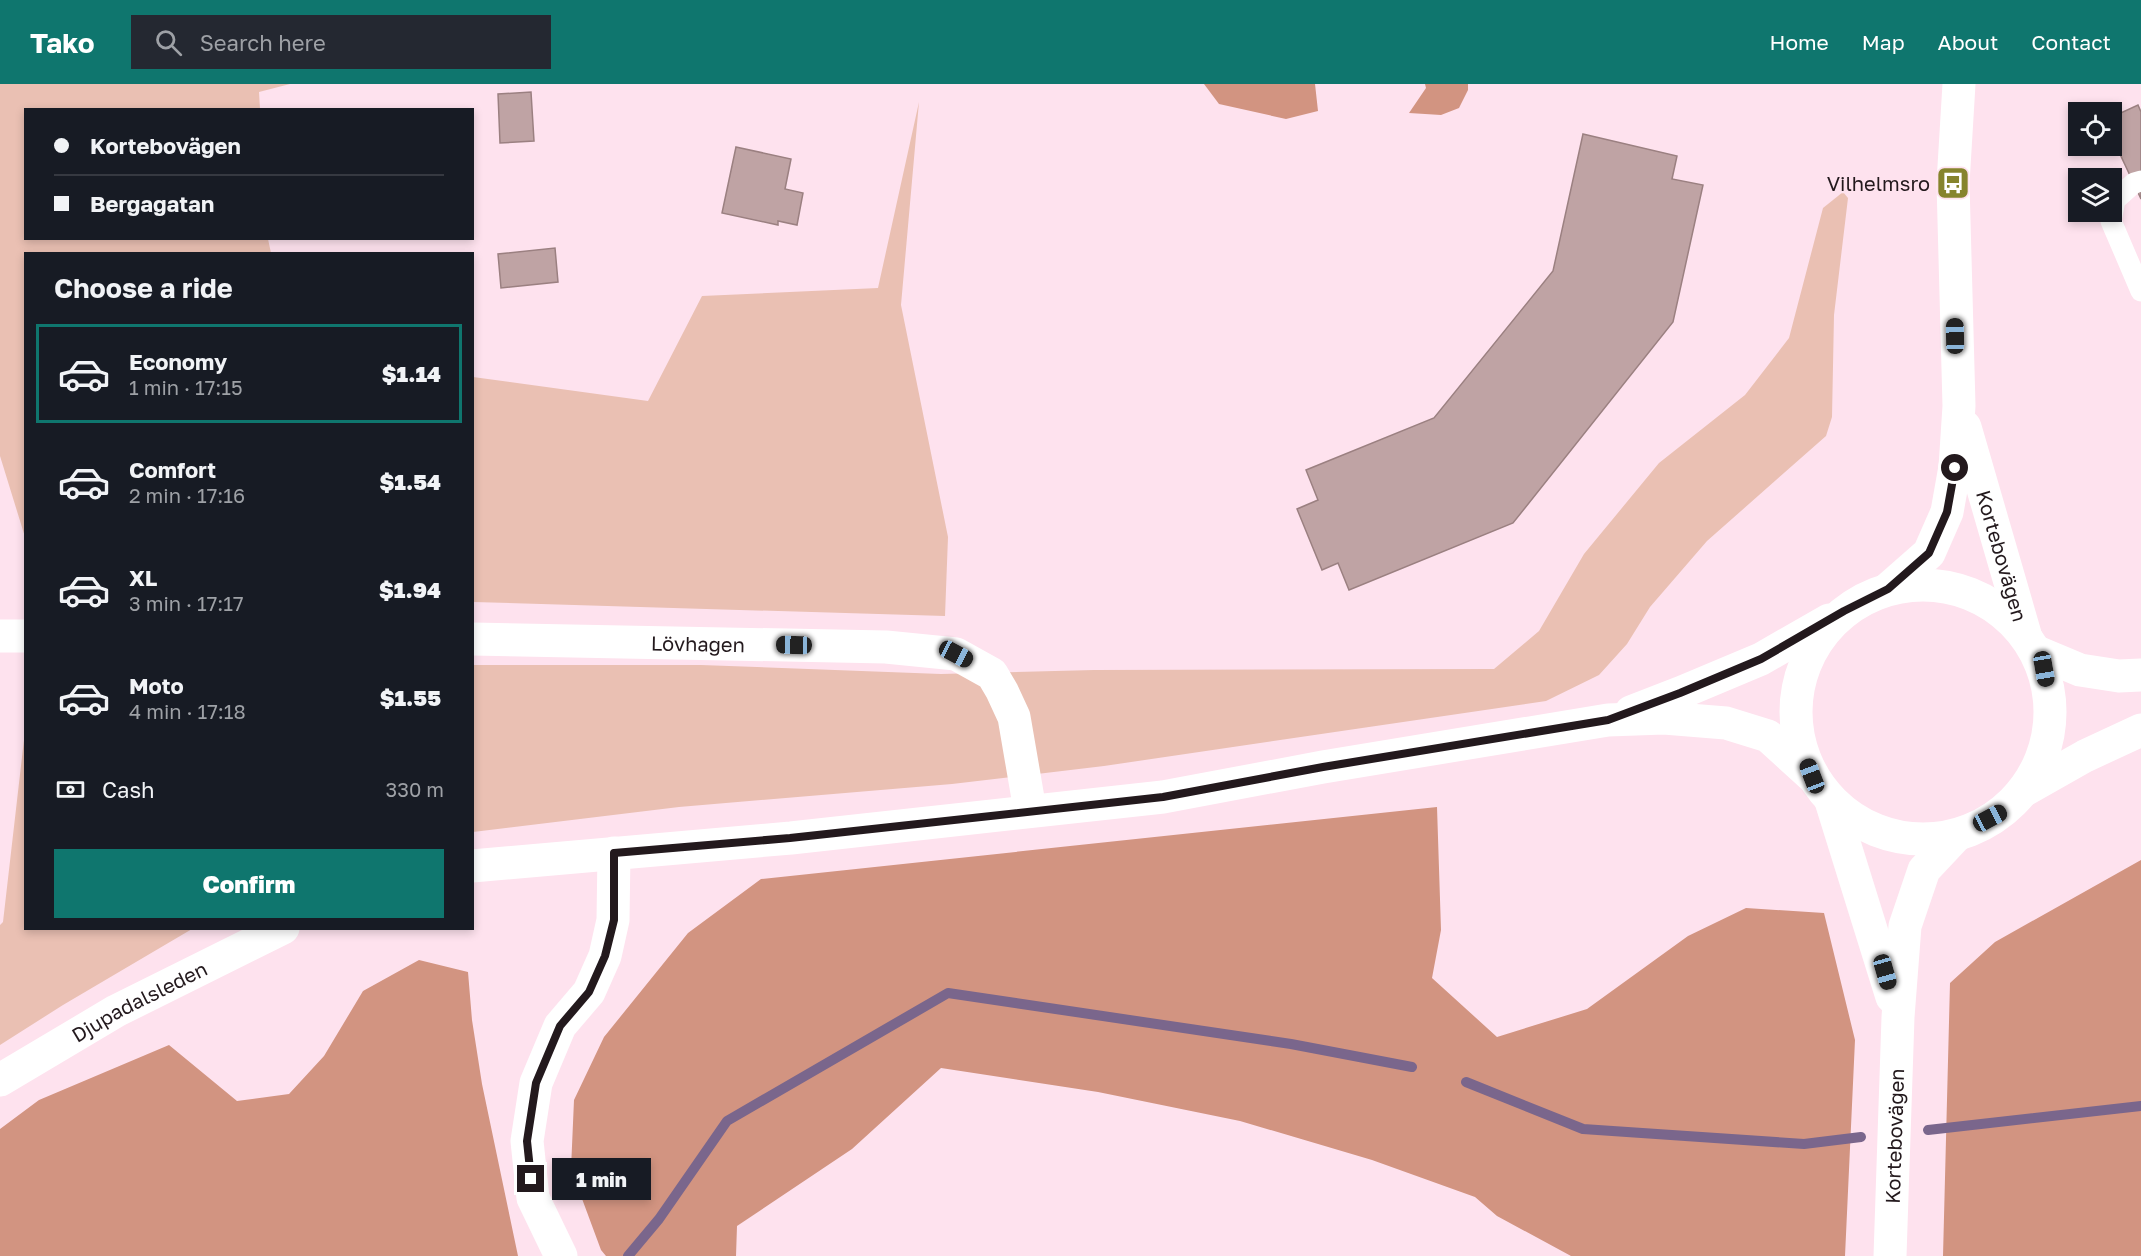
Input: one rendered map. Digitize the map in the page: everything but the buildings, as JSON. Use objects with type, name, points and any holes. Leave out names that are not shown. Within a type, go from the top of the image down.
[{"type":"street","name":"Kortebovägen","points":[[1888,589],[1929,553],[1947,512],[1955,468],[1959,406],[1953,183],[1959,84]]},
{"type":"street","name":"Kortebovägen","points":[[1959,406],[2031,643],[2044,669],[2052,707],[2045,753],[2025,790]]},
{"type":"street","points":[[1608,720],[1761,659],[1844,611],[1888,589],[1925,584],[1958,588],[1993,604],[2016,623],[2031,643],[2080,670],[2119,676],[2141,675]]},
{"type":"street","name":"Kortebovägen","points":[[1844,611],[1815,642],[1796,696],[1797,737],[1821,789],[1879,949],[1898,1017]]},
{"type":"street","points":[[0,636],[24,636]]},
{"type":"street","name":"Lövhagen","points":[[474,639],[886,647],[956,654],[992,674],[1002,691],[1014,717],[1030,810]]},
{"type":"street","points":[[474,866],[790,838],[1163,797],[1323,767],[1608,720],[1664,718],[1726,723],[1768,736],[1851,818],[1887,835],[1918,840],[1955,837],[2008,809],[2025,790],[2085,756],[2141,730]]},
{"type":"street","name":"Kortebovägen","points":[[1890,1256],[1898,1017],[1905,926],[1924,870],[1955,837]]},
{"type":"street","points":[[561,1256],[533,1198],[527,1141],[536,1083],[560,1026],[589,992],[605,956],[614,920],[614,853]]},
{"type":"street","name":"Djupadalsleden","points":[[0,1080],[116,1011],[279,930]]},
{"type":"lane","points":[[2141,181],[2134,183],[2115,200],[2111,221],[2141,291]]},
{"type":"shaded area","points":[[0,84],[290,84],[259,92],[260,108],[24,108],[24,240],[268,240],[271,252],[24,252],[24,534],[0,456]]},
{"type":"shaded area","points":[[1204,84],[1315,84],[1318,111],[1286,119],[1219,104]]},
{"type":"shaded area","points":[[1425,84],[1468,84],[1468,90],[1459,108],[1441,115],[1409,113],[1426,88]]},
{"type":"shaded area","points":[[919,102],[901,305],[948,537],[945,616],[474,602],[474,377],[648,401],[702,296],[878,288]]},
{"type":"shaded area","points":[[1843,192],[1848,198],[1834,315],[1832,417],[1826,436],[1707,541],[1650,607],[1627,644],[1599,675],[1546,701],[1104,766],[952,784],[679,807],[474,832],[474,665],[701,665],[941,674],[1094,670],[1494,669],[1539,631],[1584,554],[1659,463],[1745,395],[1789,338],[1823,208]]},
{"type":"shaded area","points":[[24,740],[24,930],[190,930],[0,1045],[0,925],[3,922]]},
{"type":"shaded area","points":[[1437,807],[1441,930],[1432,978],[1497,1037],[1587,1009],[1688,936],[1746,908],[1824,913],[1855,1040],[1845,1256],[1571,1256],[1497,1216],[1475,1197],[1372,1160],[1240,1121],[1098,1092],[941,1068],[852,1149],[737,1226],[736,1256],[606,1256],[601,1250],[571,1169],[574,1100],[604,1037],[688,933],[761,879]]},
{"type":"shaded area","points":[[2141,860],[2141,1256],[1943,1256],[1950,983],[1995,942]]},
{"type":"shaded area","points":[[419,960],[468,972],[472,1020],[482,1084],[518,1256],[0,1256],[0,1129],[39,1100],[169,1045],[237,1101],[289,1094],[324,1056],[363,991]]},
{"type":"waterway","points":[[628,1256],[659,1219],[727,1121],[948,993],[1291,1044],[1412,1067]]},
{"type":"waterway","points":[[1466,1082],[1583,1129],[1804,1144],[1861,1137]]},
{"type":"waterway","points":[[1928,1130],[2141,1106]]},
{"type":"place","name":"Vilhelmsro","points":[[1953,183]]},
{"type":"route","points":[[531,1179],[527,1141],[536,1083],[560,1026],[589,992],[605,956],[614,920],[614,853],[790,838],[1163,797],[1323,767],[1608,720],[1761,659],[1844,611],[1888,589],[1929,553],[1947,512],[1955,468]]}]
